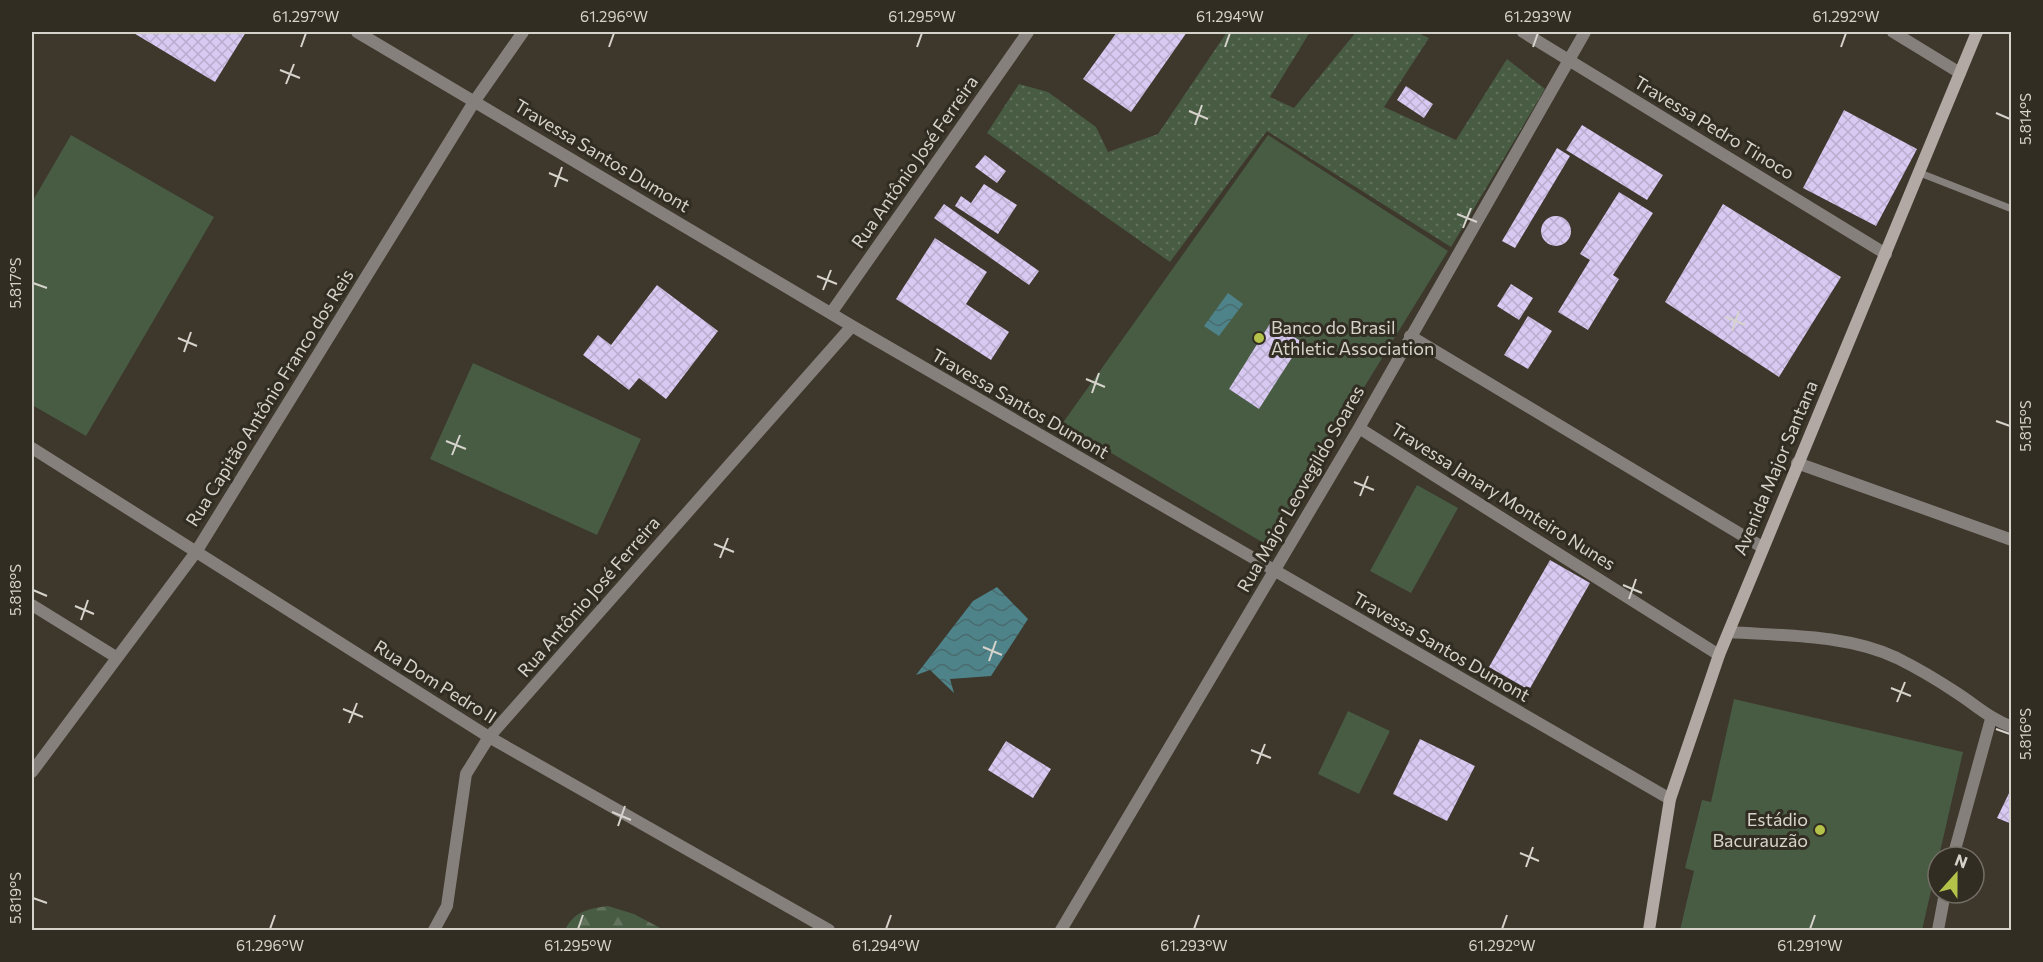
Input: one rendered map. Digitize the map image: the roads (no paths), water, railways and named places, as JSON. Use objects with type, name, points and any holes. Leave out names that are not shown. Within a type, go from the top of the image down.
[{"type":"street","name":"Travessa Santos Dumont","points":[[357,32],[852,326],[1670,799]]},
{"type":"street","name":"Rua Capitão Antônio Franco dos Reis","points":[[32,772],[196,552],[474,102],[523,32]]},
{"type":"street","name":"Rua Antônio José Ferreira","points":[[831,313],[1028,32]]},
{"type":"street","name":"Travessa Pedro Tinoco","points":[[1523,32],[1886,254]]},
{"type":"street","name":"Rua Major Leovegildo Soares","points":[[1061,930],[1359,428],[1586,32]]},
{"type":"street","points":[[1893,32],[1960,73]]},
{"type":"street","name":"Avenida Major Santana","points":[[1649,930],[1670,799],[1719,655],[1977,32]]},
{"type":"street","name":"Rua Antônio José Ferreira","points":[[434,930],[447,906],[466,774],[489,737],[852,326]]},
{"type":"street","points":[[1410,336],[1762,547]]},
{"type":"street","name":"Travessa Janary Monteiro Nunes","points":[[1359,428],[1719,655]]},
{"type":"street","name":"Rua Dom Pedro II","points":[[32,448],[489,737],[829,930]]},
{"type":"street","points":[[1797,463],[2012,540]]},
{"type":"street","points":[[32,605],[116,657]]},
{"type":"street","points":[[1729,632],[1823,639],[1860,645],[1897,658],[1957,692],[1991,719],[2012,727]]},
{"type":"street","points":[[1956,845],[1991,719]]},
{"type":"street","points":[[1938,930],[1943,905]]},
{"type":"lane","points":[[1920,173],[2012,208]]},
{"type":"water","points":[[1228,293],[1243,304],[1219,336],[1204,326]]},
{"type":"water","points":[[997,587],[1028,619],[991,676],[950,679],[954,693],[930,670],[916,675],[973,601]]},
{"type":"place","name":"Banco do Brasil Athletic Association","points":[[1259,338]]},
{"type":"place","name":"Estádio Bacurauzão","points":[[1820,830]]}]
